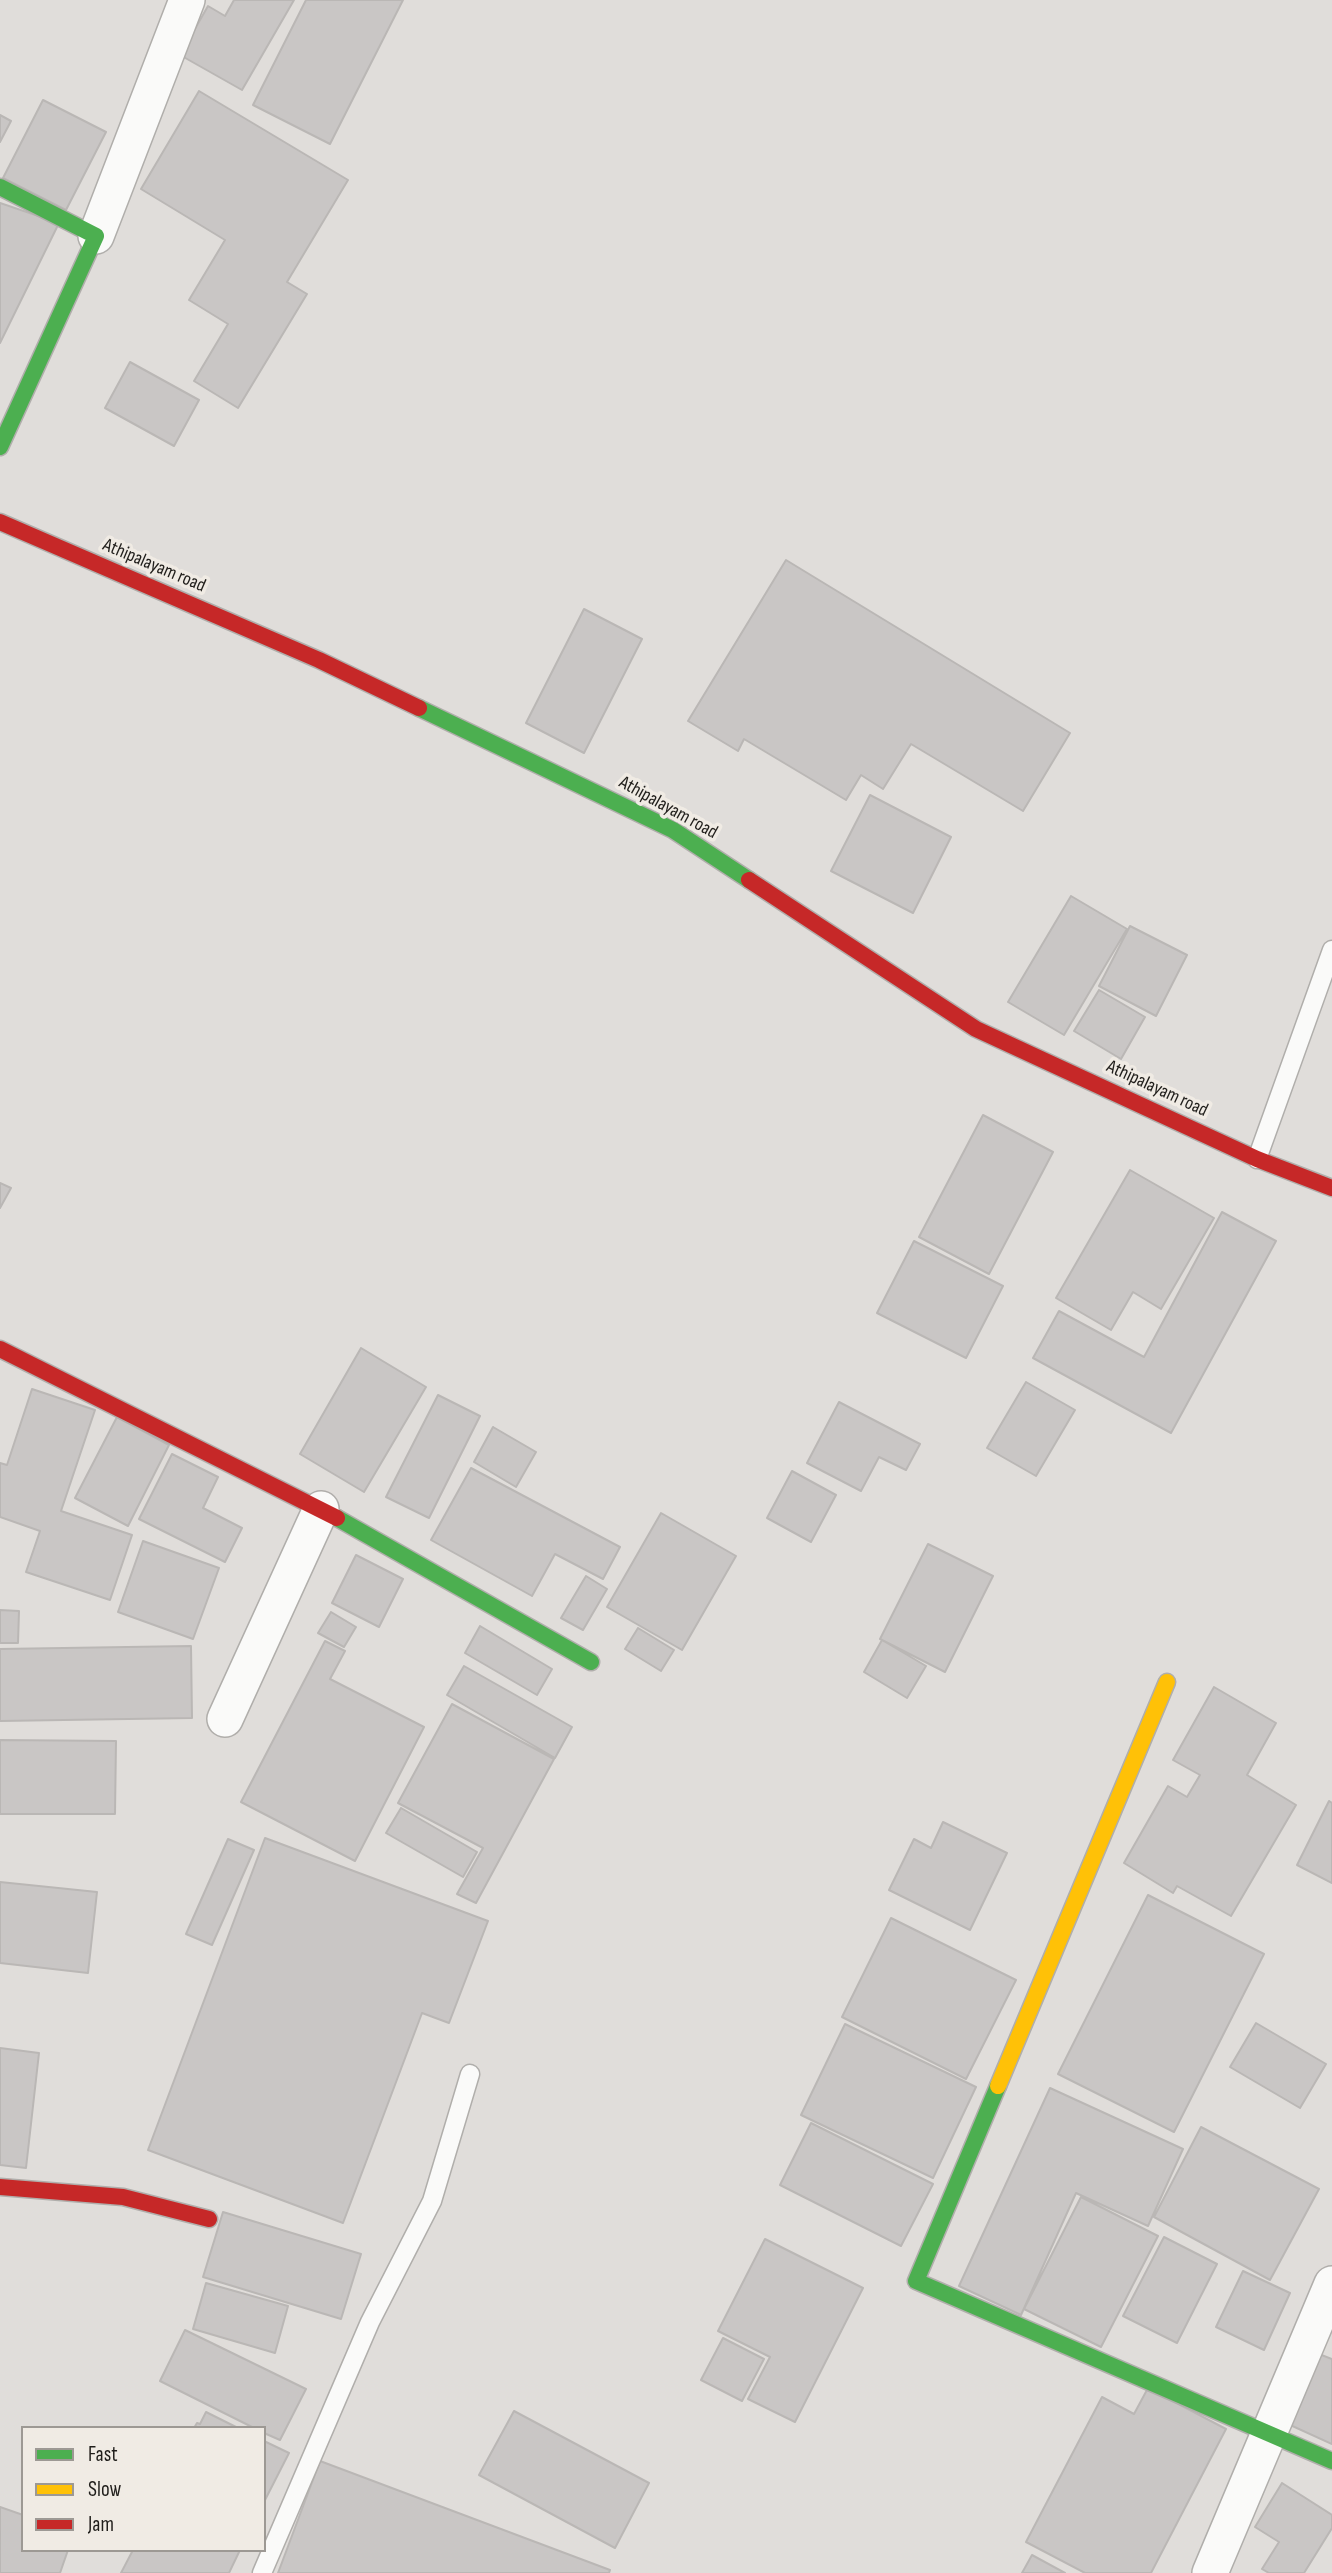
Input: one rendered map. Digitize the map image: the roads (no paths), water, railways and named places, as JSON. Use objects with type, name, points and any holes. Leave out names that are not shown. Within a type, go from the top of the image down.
[{"type":"street","points":[[0,447],[96,236],[187,0]]},
{"type":"street","points":[[0,187],[96,236]]},
{"type":"street","name":"Athipalayam road","points":[[0,522],[319,660],[673,830],[976,1028],[1257,1159],[1332,1188]]},
{"type":"street","points":[[0,1349],[321,1509],[591,1662]]},
{"type":"street","points":[[225,1719],[321,1509]]},
{"type":"street","points":[[1167,1682],[916,2281],[1332,2461]]},
{"type":"street","points":[[0,2188],[123,2197],[209,2219]]},
{"type":"street","points":[[1210,2573],[1332,2284]]},
{"type":"lane","points":[[1257,1159],[1332,950]]},
{"type":"lane","points":[[262,2573],[370,2322],[432,2202],[470,2074]]}]
